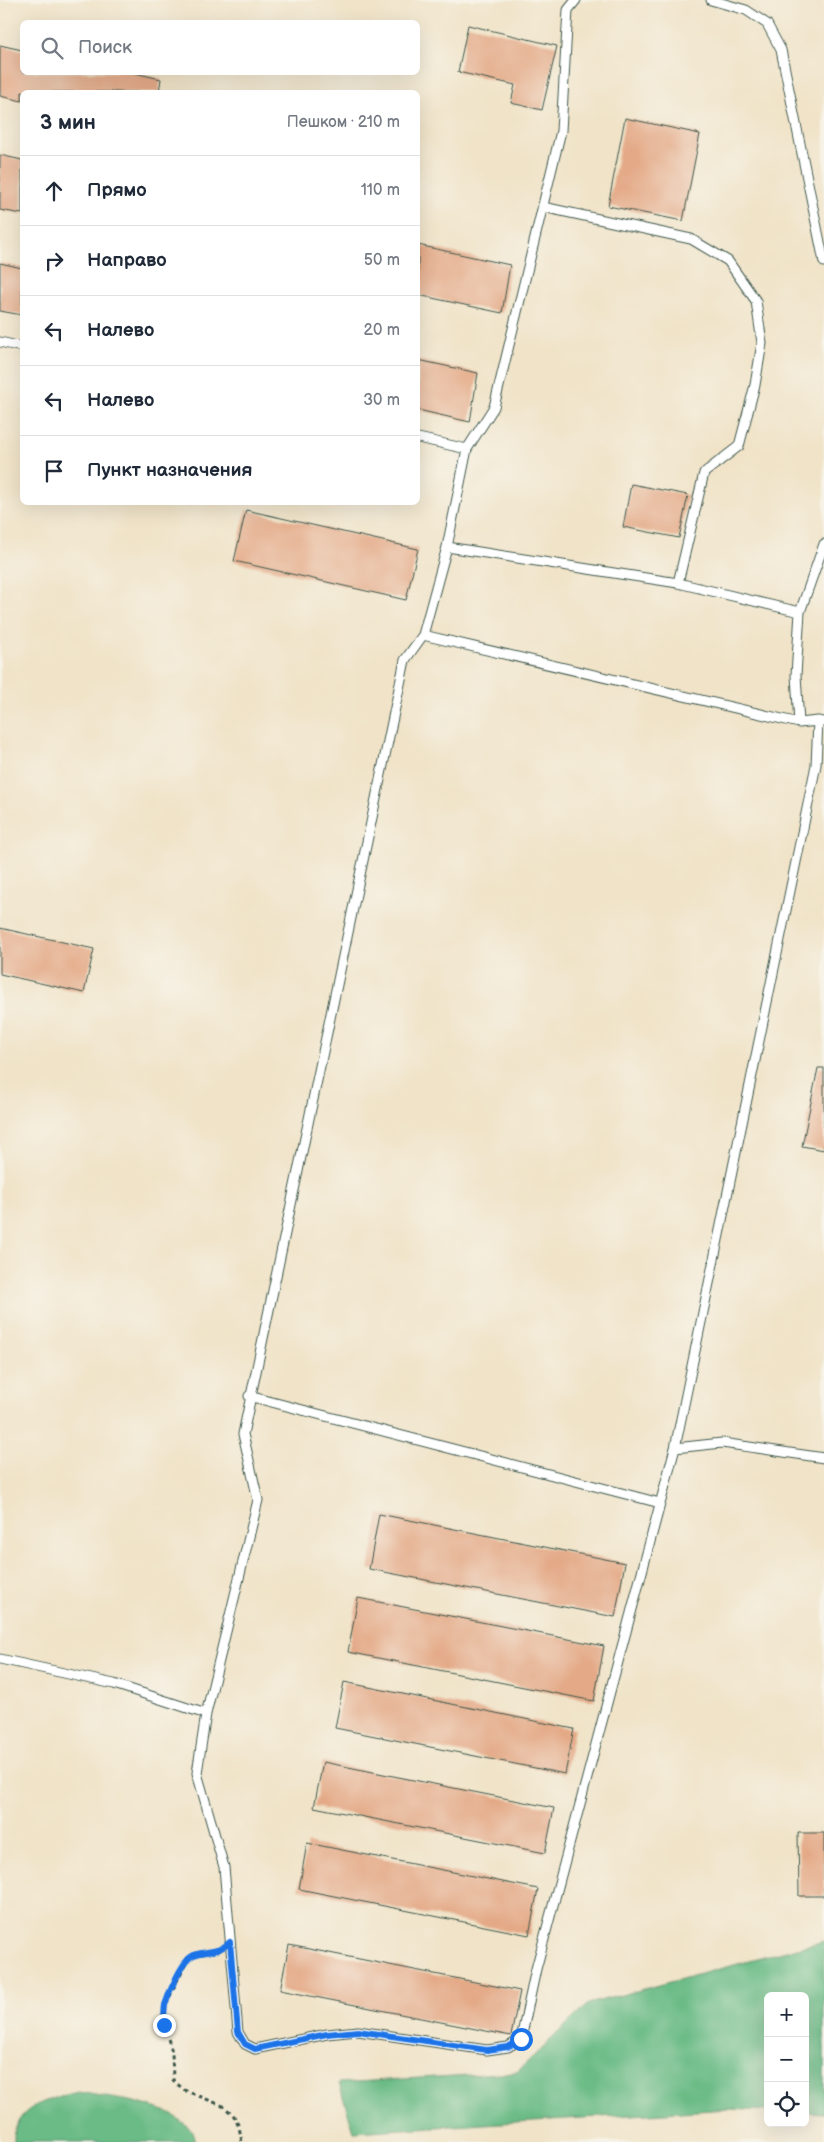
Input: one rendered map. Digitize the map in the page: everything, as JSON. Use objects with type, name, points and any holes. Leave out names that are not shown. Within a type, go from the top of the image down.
[{"type":"lane","points":[[423,635],[799,723],[821,722],[816,765],[675,1448],[536,1969],[521,2039],[508,2047],[487,2050],[358,2031],[327,2034],[255,2049],[245,2044],[238,2032],[224,1868],[196,1773],[206,1714],[258,1500],[243,1434],[249,1396],[405,660],[423,635],[447,547],[467,449],[494,407],[561,131],[568,10],[576,0]]},
{"type":"lane","points":[[711,0],[746,10],[767,24],[782,50],[824,262]]},
{"type":"lane","points":[[543,207],[691,239],[728,261],[756,301],[762,343],[755,385],[739,446],[704,473],[678,583]]},
{"type":"lane","points":[[0,342],[20,347]]},
{"type":"lane","points":[[420,438],[467,449]]},
{"type":"lane","points":[[799,723],[796,675],[800,612],[824,544]]},
{"type":"lane","points":[[447,547],[678,583],[800,612]]},
{"type":"lane","points":[[249,1396],[660,1503]]},
{"type":"lane","points":[[675,1448],[722,1443],[824,1458]]},
{"type":"lane","points":[[0,1659],[114,1684],[206,1714]]},
{"type":"path","points":[[230,1942],[223,1949],[197,1954],[188,1958],[181,1969],[165,2006],[164,2025],[172,2052],[174,2080],[184,2090],[221,2105],[234,2114],[242,2142]]},
{"type":"green space","points":[[824,1941],[824,2113],[809,2112],[809,1992],[764,1992],[764,2111],[729,2109],[354,2132],[339,2083],[517,2072],[588,2004]]},
{"type":"green space","points":[[78,2092],[135,2102],[171,2113],[192,2130],[195,2142],[14,2142],[15,2130],[19,2120],[26,2112],[45,2101]]},
{"type":"building","points":[[468,25],[557,46],[542,110],[511,103],[515,85],[458,72]]},
{"type":"building","points":[[0,45],[20,50],[20,75],[143,75],[161,79],[159,90],[20,90],[20,101],[0,96]]},
{"type":"building","points":[[625,118],[700,134],[683,221],[608,206]]},
{"type":"building","points":[[0,155],[20,160],[20,214],[0,210]]},
{"type":"building","points":[[420,245],[510,265],[502,313],[420,295]]},
{"type":"building","points":[[0,263],[20,268],[20,315],[0,311]]},
{"type":"building","points":[[420,360],[478,373],[470,422],[420,410]]},
{"type":"building","points":[[631,484],[688,495],[679,538],[623,527]]},
{"type":"building","points":[[246,510],[418,549],[406,600],[234,561]]},
{"type":"building","points":[[0,928],[94,949],[84,993],[0,974]]},
{"type":"building","points":[[818,1068],[824,1068],[824,1150],[802,1146]]},
{"type":"building","points":[[379,1514],[625,1563],[615,1617],[369,1569]]},
{"type":"building","points":[[358,1598],[604,1646],[594,1701],[348,1652]]},
{"type":"building","points":[[344,1682],[574,1729],[565,1774],[335,1728]]},
{"type":"building","points":[[323,1762],[554,1808],[545,1853],[314,1807]]},
{"type":"building","points":[[798,1833],[824,1833],[824,1896],[799,1896]]},
{"type":"building","points":[[307,1843],[538,1889],[529,1935],[299,1889]]},
{"type":"building","points":[[289,1945],[520,1991],[511,2036],[280,1990]]},
{"type":"route","points":[[164,2025],[165,2006],[181,1969],[188,1958],[197,1954],[223,1949],[230,1942],[238,2032],[245,2044],[255,2049],[327,2034],[358,2031],[487,2050],[508,2047],[521,2039]]}]
